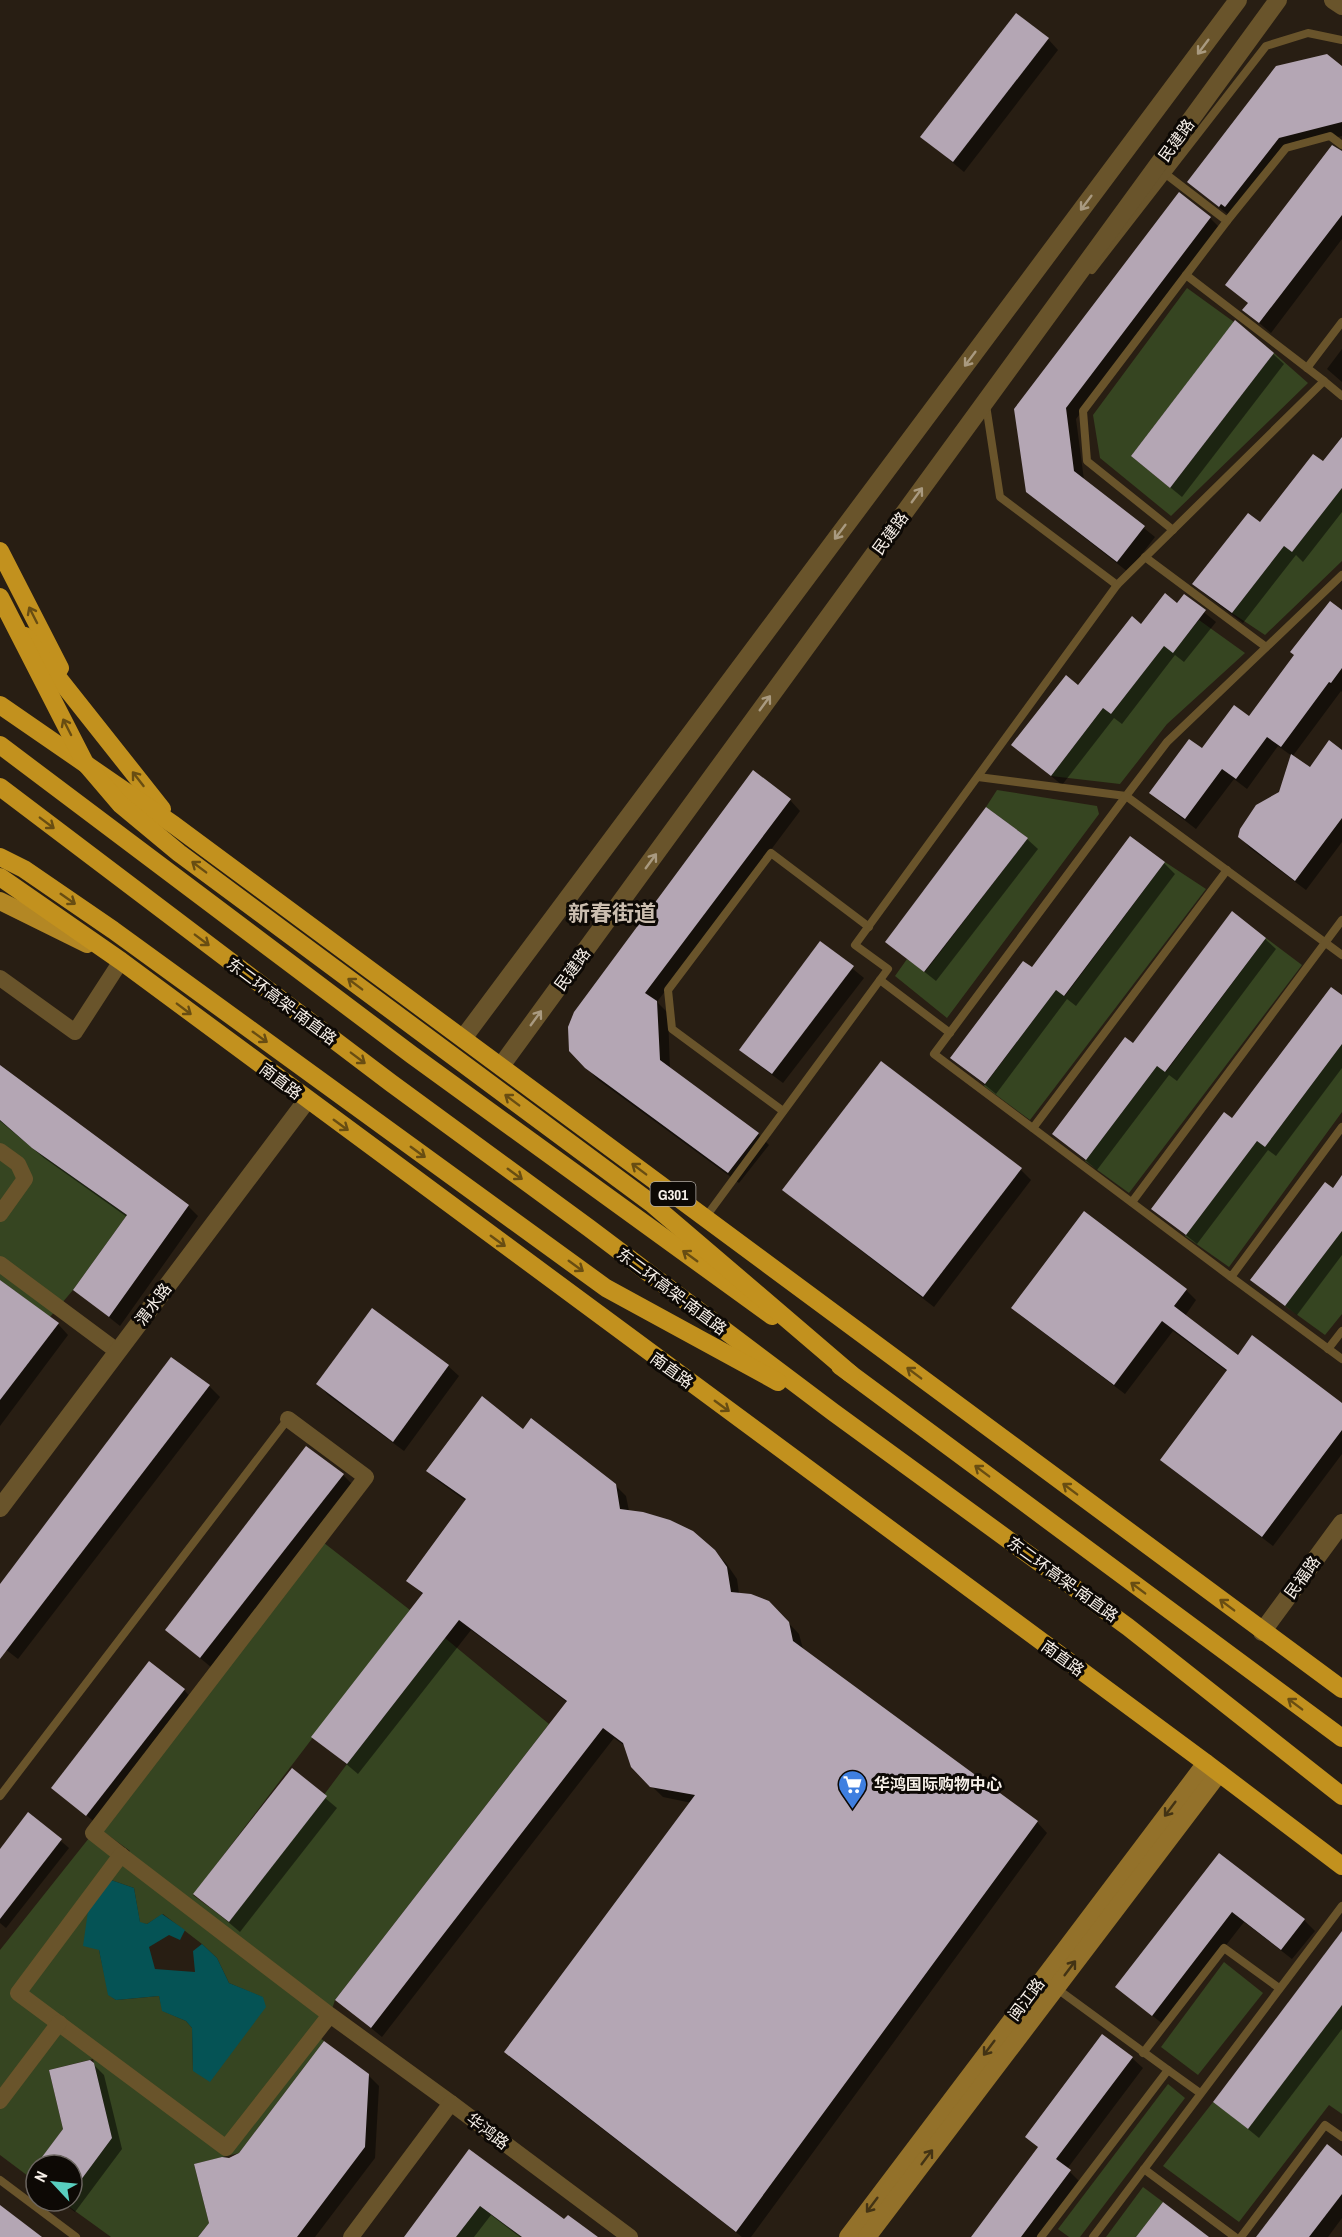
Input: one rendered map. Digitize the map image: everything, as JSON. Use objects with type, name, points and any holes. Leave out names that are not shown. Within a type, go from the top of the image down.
[{"type":"highway","points":[[0,551],[79,705]]},
{"type":"highway","points":[[0,597],[85,763],[120,804],[179,853],[651,1203],[851,1374]]},
{"type":"highway","points":[[0,604],[174,825]]},
{"type":"highway","name":"G301","points":[[0,705],[174,825],[464,1037],[1342,1689]]},
{"type":"highway","points":[[0,746],[412,1055],[851,1374],[1342,1738]]},
{"type":"highway","name":"东二环高架-南直路","points":[[0,788],[833,1412],[1128,1627],[1342,1796]]},
{"type":"highway","points":[[0,857],[24,869],[113,930],[606,1288],[833,1412]]},
{"type":"highway","name":"南直路","points":[[0,877],[121,961],[1212,1768],[1335,1856],[1342,1866]]},
{"type":"main road","points":[[0,901],[121,961]]},
{"type":"main road","name":"闽江路","points":[[848,2237],[1048,1983],[1212,1768]]},
{"type":"main road","name":"闽江路","points":[[867,2237],[1048,1983]]},
{"type":"street","name":"民建路","points":[[464,1037],[1238,0]]},
{"type":"street","name":"民建路","points":[[501,1066],[1278,0]]},
{"type":"street","points":[[1334,0],[1342,6]]},
{"type":"street","points":[[0,978],[75,1032],[121,961]]},
{"type":"street","name":"渭水路","points":[[0,1508],[307,1100]]},
{"type":"street","points":[[0,1151],[18,1164],[25,1179],[0,1214]]},
{"type":"street","points":[[0,1264],[117,1351]]},
{"type":"street","points":[[288,1419],[366,1477],[93,1833],[330,2014],[451,2103]]},
{"type":"street","name":"民福路","points":[[1263,1632],[1342,1523]]},
{"type":"street","points":[[121,1855],[18,1993],[226,2148],[330,2014]]},
{"type":"street","points":[[0,2101],[59,2023]]},
{"type":"street","name":"华鸿路","points":[[360,2234],[451,2103],[630,2237]]},
{"type":"lane","points":[[1117,585],[1000,497],[986,405],[1266,46],[1308,33],[1342,40]]},
{"type":"lane","points":[[1173,530],[1087,460],[1083,411],[1186,274],[1286,148],[1330,136],[1342,145]]},
{"type":"lane","points":[[1167,175],[1227,221]]},
{"type":"lane","points":[[1186,274],[1342,396]]},
{"type":"lane","points":[[1307,368],[1342,322]]},
{"type":"lane","points":[[705,1218],[888,969],[855,945],[1117,585],[1324,381]]},
{"type":"lane","points":[[1145,557],[1266,647]]},
{"type":"lane","points":[[1342,575],[1167,742],[934,1054],[1342,1359]]},
{"type":"lane","points":[[978,777],[1126,796],[1342,955]]},
{"type":"lane","points":[[783,1111],[672,1029],[668,990],[771,853],[869,927]]},
{"type":"lane","points":[[1033,1128],[1227,870]]},
{"type":"lane","points":[[1132,1202],[1342,920]]},
{"type":"lane","points":[[880,980],[950,1033]]},
{"type":"lane","points":[[1231,1277],[1342,1127]]},
{"type":"lane","points":[[1329,1349],[1342,1331]]},
{"type":"lane","points":[[0,1796],[288,1419]]},
{"type":"lane","points":[[1093,2237],[1342,1906]]},
{"type":"lane","points":[[1143,2052],[1224,1948],[1279,1988]]},
{"type":"lane","points":[[1048,1983],[1200,2093]]},
{"type":"lane","points":[[1042,2237],[1167,2070]]},
{"type":"lane","points":[[1241,2237],[1325,2125],[1342,2138]]},
{"type":"lane","points":[[1144,2169],[1235,2237]]},
{"type":"lane","points":[[0,2180],[76,2237]]},
{"type":"green space","points":[[1187,288],[1234,322],[1131,456],[1170,488],[1274,353],[1308,383],[1171,516],[1100,458],[1093,415]]},
{"type":"green space","points":[[1342,488],[1342,561],[1265,635],[1232,613],[1284,546],[1292,552]]},
{"type":"green space","points":[[1199,620],[1245,653],[1167,724],[1120,784],[1051,776],[1103,708],[1111,714],[1164,646],[1173,652]]},
{"type":"green space","points":[[997,790],[1097,806],[1099,814],[947,1018],[895,976],[907,959],[925,972],[1028,838],[986,807]]},
{"type":"green space","points":[[1165,862],[1206,889],[1030,1120],[984,1086],[1056,990],[1065,996]]},
{"type":"green space","points":[[1266,938],[1302,965],[1129,1193],[1085,1161],[1157,1066],[1166,1072]]},
{"type":"green space","points":[[1342,1044],[1342,1112],[1229,1267],[1185,1236],[1257,1141],[1265,1147]]},
{"type":"green space","points":[[0,1120],[35,1150],[127,1215],[73,1290],[50,1317],[0,1280]]},
{"type":"green space","points":[[1342,1231],[1342,1314],[1325,1335],[1285,1306]]},
{"type":"green space","points":[[319,1539],[410,1610],[193,1895],[229,1922],[445,1638],[549,1724],[335,2000],[330,2015],[315,2034],[324,2041],[239,2153],[194,2164],[209,2223],[198,2237],[111,2237],[78,2213],[84,2213],[84,2176],[112,2138],[93,2059],[49,2070],[63,2129],[45,2153],[24,2153],[24,2173],[0,2155],[0,1950],[93,1833],[121,1855],[88,1911],[109,1995],[116,2000],[159,1996],[163,2011],[186,2021],[192,2028],[193,2071],[262,1997],[229,1983],[217,1958],[163,1914],[147,1924],[140,1923],[134,1888],[111,1880],[130,1851],[97,1827]]},
{"type":"green space","points":[[1224,1962],[1263,1993],[1198,2075],[1161,2047]]},
{"type":"green space","points":[[1342,2005],[1342,2114],[1329,2105],[1239,2222],[1163,2166],[1213,2102],[1248,2128]]},
{"type":"green space","points":[[1168,2084],[1185,2098],[1080,2237],[1069,2237],[1058,2229]]},
{"type":"green space","points":[[1143,2187],[1163,2202],[1136,2237],[1106,2237]]},
{"type":"green space","points":[[480,2206],[522,2237],[456,2237]]},
{"type":"water","points":[[111,1880],[134,1888],[140,1922],[147,1924],[162,1914],[185,1930],[180,1940],[169,1935],[149,1947],[155,1969],[195,1972],[193,1951],[202,1944],[217,1958],[229,1983],[263,1997],[266,2007],[210,2082],[193,2071],[192,2028],[186,2021],[162,2011],[159,1996],[116,2000],[108,1995],[99,1950],[83,1946],[88,1911]]},
{"type":"building","points":[[1016,13],[1049,38],[953,162],[920,137]]},
{"type":"building","points":[[1327,54],[1342,66],[1342,122],[1279,138],[1225,207],[1221,204],[1219,207],[1187,182],[1276,66]]},
{"type":"building","points":[[1332,145],[1342,151],[1342,215],[1259,323],[1242,310],[1248,303],[1225,285]]},
{"type":"building","points":[[1179,192],[1211,217],[1066,408],[1074,471],[1145,526],[1117,562],[1026,492],[1014,409]]},
{"type":"building","points":[[1235,320],[1274,353],[1170,488],[1131,456]]},
{"type":"building","points":[[1342,437],[1342,488],[1292,552],[1284,546],[1232,613],[1192,584],[1248,513],[1260,522],[1313,454],[1323,461]]},
{"type":"building","points":[[1165,593],[1177,603],[1184,594],[1206,610],[1173,653],[1164,646],[1111,714],[1103,708],[1051,776],[1011,745],[1066,675],[1078,685],[1132,616],[1141,624]]},
{"type":"building","points":[[1330,601],[1342,610],[1342,668],[1281,747],[1267,737],[1236,779],[1222,769],[1185,819],[1149,793],[1189,739],[1202,748],[1234,705],[1249,716],[1294,655],[1290,652]]},
{"type":"building","points":[[1329,740],[1342,750],[1342,818],[1295,881],[1238,837],[1240,829],[1256,805],[1279,792],[1291,754],[1310,767]]},
{"type":"building","points":[[753,770],[791,799],[645,993],[657,1001],[660,1060],[759,1133],[728,1173],[585,1068],[569,1051],[568,1027],[574,1012]]},
{"type":"building","points":[[986,807],[1028,838],[924,972],[885,942]]},
{"type":"building","points":[[1130,836],[1165,862],[1064,996],[1056,990],[985,1084],[950,1058],[1023,961],[1032,967]]},
{"type":"building","points":[[1232,911],[1266,938],[1165,1072],[1157,1066],[1086,1160],[1052,1134],[1125,1037],[1133,1043]]},
{"type":"building","points":[[820,941],[854,966],[772,1074],[739,1050]]},
{"type":"building","points":[[1331,987],[1342,995],[1342,1044],[1265,1147],[1257,1141],[1186,1235],[1151,1209],[1224,1112],[1232,1118]]},
{"type":"building","points":[[881,1061],[1022,1168],[923,1297],[782,1190]]},
{"type":"building","points":[[0,1065],[189,1205],[109,1317],[73,1290],[127,1215],[32,1148],[0,1120]]},
{"type":"building","points":[[1342,1175],[1342,1231],[1285,1306],[1250,1280],[1325,1182],[1333,1188]]},
{"type":"building","points":[[1084,1211],[1187,1289],[1174,1306],[1238,1355],[1252,1335],[1342,1403],[1342,1430],[1262,1537],[1160,1460],[1227,1370],[1162,1321],[1114,1385],[1011,1308]]},
{"type":"building","points":[[0,1280],[59,1323],[0,1400]]},
{"type":"building","points":[[372,1308],[449,1365],[393,1442],[316,1384]]},
{"type":"building","points":[[171,1357],[210,1385],[0,1659],[0,1584]]},
{"type":"building","name":"华鸿国际购物中心","points":[[482,1396],[523,1429],[531,1418],[616,1484],[620,1509],[643,1512],[670,1520],[693,1531],[715,1550],[727,1567],[731,1592],[751,1594],[769,1601],[789,1622],[793,1641],[1038,1821],[736,2232],[504,2052],[695,1795],[650,1787],[631,1767],[623,1743],[603,1728],[371,2028],[335,2000],[567,1701],[459,1620],[347,1764],[311,1737],[423,1593],[406,1581],[466,1499],[426,1471]]},
{"type":"building","points":[[306,1446],[344,1474],[200,1658],[165,1630]]},
{"type":"building","points":[[149,1661],[185,1689],[86,1816],[51,1788]]},
{"type":"building","points":[[292,1768],[327,1796],[229,1922],[193,1894]]},
{"type":"building","points":[[28,1812],[62,1839],[0,1919],[0,1849]]},
{"type":"building","points":[[1219,1853],[1305,1919],[1281,1950],[1232,1912],[1152,2016],[1115,1987]]},
{"type":"building","points":[[1342,1931],[1342,2005],[1248,2129],[1213,2102]]},
{"type":"building","points":[[1102,2034],[1133,2057],[1056,2159],[1071,2170],[1021,2237],[971,2237],[1038,2147],[1025,2137]]},
{"type":"building","points":[[324,2041],[369,2074],[365,2147],[297,2237],[198,2237],[209,2223],[194,2164],[222,2157],[229,2158],[239,2153]]},
{"type":"building","points":[[90,2060],[94,2063],[112,2138],[84,2176],[84,2153],[45,2153],[63,2129],[49,2070]]},
{"type":"building","points":[[1327,2144],[1342,2156],[1342,2194],[1309,2237],[1256,2237]]},
{"type":"building","points":[[469,2149],[564,2219],[568,2215],[598,2237],[522,2237],[480,2206],[456,2237],[404,2237]]},
{"type":"building","points":[[1163,2202],[1209,2237],[1136,2237]]},
{"type":"building","points":[[0,2205],[42,2237],[0,2237]]},
{"type":"place","name":"华鸿国际购物中心","points":[[853,1810]]},
{"type":"district","name":"新春街道","points":[[612,913]]}]
